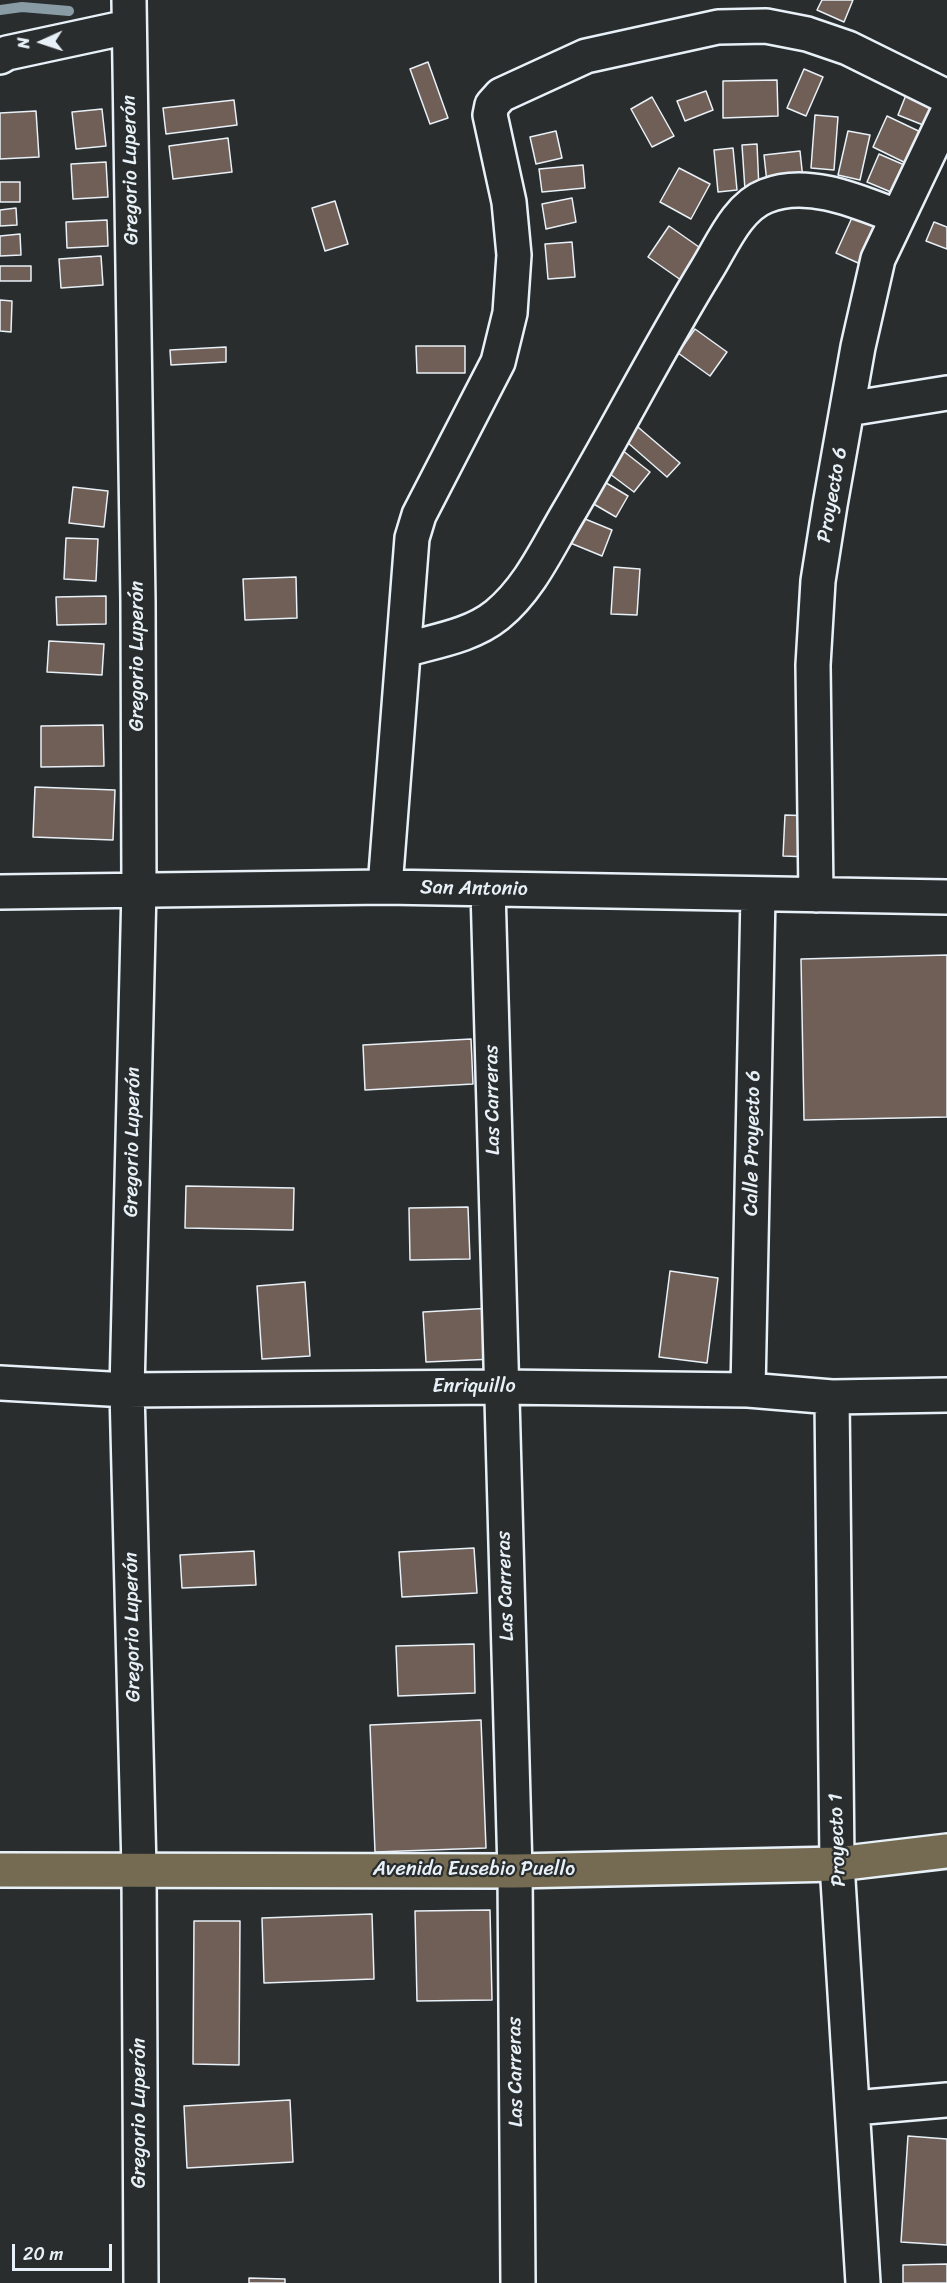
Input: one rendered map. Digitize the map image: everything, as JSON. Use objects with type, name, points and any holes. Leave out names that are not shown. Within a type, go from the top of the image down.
[{"type":"main road","name":"Avenida Eusebio Puello","points":[[0,1870],[515,1871],[837,1864],[947,1851]]},
{"type":"street","points":[[0,57],[129,13]]},
{"type":"street","name":"Gregorio Luperón","points":[[129,13],[138,601],[139,890],[127,1389],[139,1869],[141,2283]]},
{"type":"street","points":[[385,887],[404,650],[409,555],[419,515],[498,362],[510,313],[514,255],[509,202],[490,115],[492,105],[501,95],[586,56],[718,27],[766,26],[807,34],[848,48],[947,98]]},
{"type":"street","name":"Proyecto 6","points":[[816,896],[813,665],[818,581],[848,409],[878,259],[947,114]]},
{"type":"street","points":[[404,650],[470,631],[496,616],[515,599],[587,482],[689,298],[736,222],[749,206],[766,196],[787,191],[819,192],[849,198],[898,217]]},
{"type":"street","points":[[848,409],[947,393]]},
{"type":"street","name":"San Antonio","points":[[0,892],[385,887],[947,897]]},
{"type":"street","name":"Las Carreras","points":[[488,889],[515,1871],[518,2283]]},
{"type":"street","name":"Calle Proyecto 6","points":[[748,1390],[758,895]]},
{"type":"street","name":"Enriquillo","points":[[0,1383],[127,1389],[500,1387],[748,1390],[832,1397],[947,1395]]},
{"type":"street","name":"Proyecto 1","points":[[832,1397],[837,1864],[854,2108],[863,2283]]},
{"type":"street","points":[[854,2108],[947,2100]]},
{"type":"building","points":[[822,0],[853,0],[844,22],[817,10]]},
{"type":"building","points":[[428,62],[448,118],[430,124],[410,69]]},
{"type":"building","points":[[804,69],[823,77],[806,116],[787,108]]},
{"type":"building","points":[[777,80],[778,116],[723,118],[723,81]]},
{"type":"building","points":[[908,90],[938,102],[928,127],[898,115]]},
{"type":"building","points":[[706,91],[713,110],[685,121],[677,101]]},
{"type":"building","points":[[652,97],[674,136],[652,147],[631,109]]},
{"type":"building","points":[[234,100],[237,125],[166,134],[163,108]]},
{"type":"building","points":[[102,109],[106,146],[76,149],[72,112]]},
{"type":"building","points":[[36,111],[39,157],[0,159],[0,113]]},
{"type":"building","points":[[815,115],[838,117],[834,170],[811,168]]},
{"type":"building","points":[[887,116],[929,136],[914,167],[873,147]]},
{"type":"building","points":[[556,131],[562,158],[536,164],[530,137]]},
{"type":"building","points":[[848,131],[870,135],[860,180],[838,175]]},
{"type":"building","points":[[228,138],[232,172],[173,179],[169,146]]},
{"type":"building","points":[[757,144],[759,189],[745,190],[742,145]]},
{"type":"building","points":[[733,148],[737,190],[718,192],[714,150]]},
{"type":"building","points":[[800,151],[803,179],[767,183],[764,155]]},
{"type":"building","points":[[879,154],[909,167],[898,195],[867,182]]},
{"type":"building","points":[[106,162],[108,197],[73,199],[71,164]]},
{"type":"building","points":[[583,165],[585,188],[542,192],[539,169]]},
{"type":"building","points":[[679,168],[710,184],[691,219],[660,202]]},
{"type":"building","points":[[0,182],[20,182],[20,202],[0,202]]},
{"type":"building","points":[[572,198],[576,222],[546,229],[542,204]]},
{"type":"building","points":[[335,201],[348,244],[325,251],[312,208]]},
{"type":"building","points":[[16,208],[17,225],[0,226],[0,210]]},
{"type":"building","points":[[855,211],[886,225],[867,267],[836,253]]},
{"type":"building","points":[[107,220],[108,246],[67,248],[66,222]]},
{"type":"building","points":[[934,222],[947,227],[947,249],[926,241]]},
{"type":"building","points":[[669,226],[709,254],[688,285],[648,257]]},
{"type":"building","points":[[20,234],[21,255],[0,256],[0,236]]},
{"type":"building","points":[[572,242],[575,277],[548,279],[545,244]]},
{"type":"building","points":[[101,256],[103,285],[61,288],[59,259]]},
{"type":"building","points":[[0,266],[31,266],[31,281],[0,281]]},
{"type":"building","points":[[0,300],[12,301],[11,332],[0,331]]},
{"type":"building","points":[[695,329],[727,352],[710,376],[678,353]]},
{"type":"building","points":[[416,346],[465,346],[465,373],[417,373]]},
{"type":"building","points":[[226,347],[226,362],[171,365],[170,350]]},
{"type":"building","points":[[632,422],[680,463],[667,477],[620,436]]},
{"type":"building","points":[[622,450],[650,472],[634,492],[606,471]]},
{"type":"building","points":[[598,478],[628,496],[616,517],[585,499]]},
{"type":"building","points":[[73,487],[108,491],[104,527],[69,523]]},
{"type":"building","points":[[573,514],[612,530],[602,556],[563,540]]},
{"type":"building","points":[[66,538],[98,539],[96,581],[64,579]]},
{"type":"building","points":[[614,567],[640,569],[637,615],[611,614]]},
{"type":"building","points":[[296,577],[297,618],[245,620],[243,579]]},
{"type":"building","points":[[106,596],[106,624],[57,625],[56,597]]},
{"type":"building","points":[[49,641],[104,644],[102,675],[47,672]]},
{"type":"building","points":[[103,725],[104,766],[41,767],[41,726]]},
{"type":"building","points":[[35,787],[115,790],[113,840],[33,837]]},
{"type":"building","points":[[785,815],[812,816],[810,857],[783,856]]},
{"type":"building","points":[[947,955],[947,1117],[804,1120],[801,959]]},
{"type":"building","points":[[471,1039],[473,1084],[365,1090],[363,1045]]},
{"type":"building","points":[[186,1186],[294,1188],[293,1230],[185,1228]]},
{"type":"building","points":[[468,1207],[470,1259],[410,1260],[409,1208]]},
{"type":"building","points":[[670,1271],[718,1278],[707,1363],[659,1357]]},
{"type":"building","points":[[305,1282],[310,1356],[262,1359],[257,1286]]},
{"type":"building","points":[[492,1308],[494,1359],[426,1362],[423,1312]]},
{"type":"building","points":[[474,1548],[477,1593],[402,1597],[399,1552]]},
{"type":"building","points":[[254,1551],[256,1585],[182,1588],[180,1555]]},
{"type":"building","points":[[474,1644],[475,1693],[398,1696],[396,1646]]},
{"type":"building","points":[[481,1720],[486,1848],[375,1852],[370,1725]]},
{"type":"building","points":[[490,1910],[492,2000],[417,2001],[415,1911]]},
{"type":"building","points":[[372,1914],[374,1979],[264,1983],[262,1918]]},
{"type":"building","points":[[194,1921],[240,1921],[239,2065],[193,2064]]},
{"type":"building","points":[[290,2100],[293,2162],[187,2168],[184,2106]]},
{"type":"building","points":[[908,2136],[947,2139],[947,2245],[901,2242]]},
{"type":"building","points":[[947,2264],[947,2283],[903,2283],[903,2265]]},
{"type":"building","points":[[249,2278],[285,2279],[285,2283],[249,2283]]},
{"type":"waterway","points":[[0,10],[22,7],[69,11]]}]
